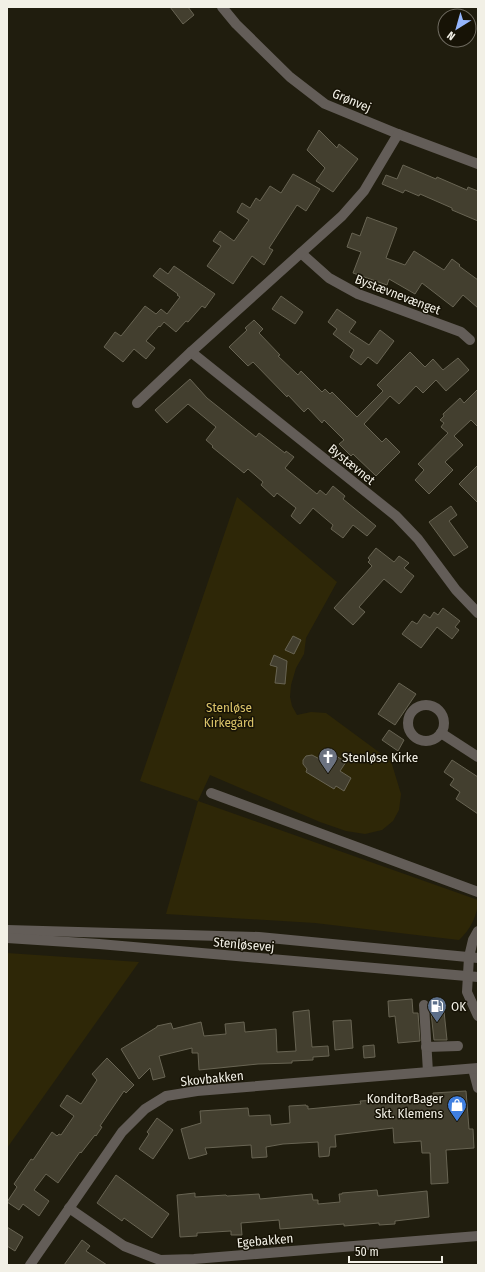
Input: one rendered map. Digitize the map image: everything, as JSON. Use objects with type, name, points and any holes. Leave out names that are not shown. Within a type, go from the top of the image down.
[{"type":"street","name":"Grønvej","points":[[222,7],[236,24],[290,77],[325,104],[398,134],[478,164]]},
{"type":"street","points":[[137,403],[191,352],[342,216],[364,191],[398,134]]},
{"type":"street","name":"Bystævnevænget","points":[[301,253],[329,278],[358,294],[461,332],[470,340]]},
{"type":"street","name":"Bystævnet","points":[[191,352],[396,516],[418,539],[456,590],[478,613]]},
{"type":"street","points":[[441,733],[478,757]]},
{"type":"street","points":[[211,793],[478,892]]},
{"type":"street","name":"Stenløsevej","points":[[7,930],[259,937],[473,958]]},
{"type":"street","points":[[478,931],[473,940],[473,958],[467,976],[467,992],[478,1016]]},
{"type":"street","name":"Stenløsevej","points":[[7,938],[114,945],[478,978]]},
{"type":"street","points":[[424,1005],[428,1072]]},
{"type":"street","points":[[426,1047],[458,1046]]},
{"type":"street","points":[[476,1069],[478,1088]]},
{"type":"street","name":"Skovbakken","points":[[30,1265],[122,1132],[145,1109],[166,1096],[198,1090],[476,1069]]},
{"type":"street","name":"Egebakken","points":[[69,1208],[124,1246],[160,1260],[194,1259],[478,1236]]},
{"type":"green space","name":"Stenløse Kirkegård","points":[[237,497],[337,582],[306,638],[304,654],[296,668],[291,685],[290,697],[292,706],[297,715],[311,712],[326,713],[391,761],[401,794],[399,810],[393,821],[382,830],[365,834],[346,831],[320,822],[210,775],[198,801],[140,781]]},
{"type":"green space","points":[[198,801],[478,900],[475,917],[467,932],[459,940],[315,923],[166,914]]},
{"type":"green space","points":[[7,953],[139,962],[7,1148]]},
{"type":"building","points":[[170,7],[188,7],[194,15],[183,24]]},
{"type":"building","points":[[319,130],[337,148],[339,144],[358,159],[333,192],[316,181],[325,168],[307,150]]},
{"type":"building","points":[[403,165],[467,190],[468,187],[478,191],[478,221],[420,194],[419,196],[405,190],[403,193],[382,184],[386,175],[397,179]]},
{"type":"building","points":[[293,174],[320,189],[306,211],[297,205],[269,248],[273,250],[264,265],[252,256],[233,284],[207,266],[221,246],[213,241],[220,231],[234,241],[249,220],[237,212],[242,203],[250,208],[256,198],[260,201],[270,186],[281,193]]},
{"type":"building","points":[[367,217],[397,228],[386,258],[405,265],[414,251],[444,270],[452,259],[460,265],[459,266],[478,280],[478,308],[463,295],[453,307],[422,283],[415,294],[389,279],[387,285],[353,273],[361,252],[347,247],[352,233],[360,236]]},
{"type":"building","points":[[174,266],[215,294],[205,308],[202,306],[188,322],[186,321],[176,332],[164,322],[160,327],[159,326],[146,341],[155,348],[146,359],[134,349],[123,362],[104,347],[115,332],[121,336],[145,306],[156,314],[161,309],[167,314],[180,297],[153,276],[160,268],[168,274]]},
{"type":"building","points":[[281,296],[303,312],[295,324],[272,309]]},
{"type":"building","points":[[337,309],[356,322],[349,332],[369,345],[380,330],[394,341],[377,364],[368,357],[361,365],[350,357],[354,350],[333,334],[337,329],[328,322]]},
{"type":"building","points":[[254,320],[263,329],[259,333],[280,355],[278,356],[298,375],[301,371],[322,392],[325,389],[330,394],[332,392],[357,417],[383,391],[377,385],[410,352],[425,367],[433,359],[443,370],[458,358],[469,370],[446,391],[436,380],[423,393],[416,386],[399,404],[390,396],[364,424],[382,442],[386,438],[400,452],[376,476],[353,454],[351,456],[339,444],[344,440],[324,420],[322,423],[308,408],[304,412],[253,362],[248,366],[229,347],[247,330],[245,328]]},
{"type":"building","points":[[190,379],[207,398],[256,437],[259,433],[285,453],[286,451],[294,457],[285,468],[317,494],[320,490],[326,495],[333,486],[345,496],[343,499],[376,526],[367,536],[353,525],[343,538],[331,529],[333,525],[313,508],[300,524],[291,516],[296,508],[277,493],[274,497],[261,485],[263,482],[248,469],[244,473],[212,447],[213,446],[206,440],[216,427],[188,404],[167,423],[155,410]]},
{"type":"building","points":[[478,389],[478,427],[471,420],[454,436],[463,445],[445,462],[453,470],[429,494],[415,480],[424,470],[418,464],[448,433],[441,427],[444,423],[440,420],[444,416],[443,414],[460,398],[464,403]]},
{"type":"building","points":[[478,465],[478,503],[459,484]]},
{"type":"building","points":[[451,506],[457,515],[449,521],[468,547],[454,556],[429,522]]},
{"type":"building","points":[[376,548],[394,562],[399,556],[409,563],[404,568],[414,576],[401,593],[384,579],[359,607],[365,612],[353,625],[334,608],[372,566],[368,562],[370,560],[368,558]]},
{"type":"building","points":[[443,608],[460,621],[455,627],[459,630],[452,639],[437,627],[421,648],[402,634],[412,621],[417,624],[424,614],[430,618],[434,612],[438,615]]},
{"type":"building","points":[[293,636],[301,640],[294,654],[285,650]]},
{"type":"building","points":[[274,655],[287,661],[285,684],[275,683],[277,667],[270,665]]},
{"type":"building","points":[[399,683],[416,694],[395,725],[378,714]]},
{"type":"building","points":[[389,730],[404,740],[398,751],[382,740]]},
{"type":"building","name":"Stenløse Kirke","points":[[312,755],[331,765],[336,756],[346,762],[340,771],[351,778],[344,791],[336,786],[334,789],[306,772],[307,769],[303,764],[303,760],[306,756]]},
{"type":"building","points":[[452,760],[478,777],[478,814],[456,799],[460,792],[450,785],[454,779],[444,772]]},
{"type":"building","points":[[412,999],[413,1013],[418,1013],[420,1041],[398,1043],[395,1016],[389,1017],[388,1001]]},
{"type":"building","points":[[309,1010],[312,1047],[328,1046],[329,1056],[313,1057],[313,1060],[292,1061],[292,1063],[258,1064],[199,1070],[198,1053],[192,1053],[192,1048],[159,1056],[165,1077],[153,1080],[150,1068],[139,1079],[121,1049],[157,1026],[171,1023],[173,1029],[201,1022],[204,1036],[226,1034],[225,1024],[244,1022],[245,1032],[276,1029],[277,1052],[296,1051],[293,1012]]},
{"type":"building","points":[[444,1011],[447,1040],[434,1040],[431,1012]]},
{"type":"building","points":[[351,1020],[353,1048],[335,1050],[333,1021]]},
{"type":"building","points":[[374,1045],[375,1057],[364,1058],[363,1046]]},
{"type":"building","points":[[107,1058],[134,1085],[126,1093],[124,1091],[100,1126],[102,1127],[96,1136],[95,1135],[81,1153],[80,1152],[58,1183],[46,1174],[34,1190],[49,1201],[39,1216],[23,1204],[19,1210],[7,1202],[17,1187],[14,1184],[52,1132],[57,1136],[59,1134],[61,1135],[74,1116],[60,1106],[67,1095],[81,1104],[97,1080],[92,1074]]},
{"type":"building","points":[[466,1091],[469,1129],[473,1129],[474,1148],[446,1150],[448,1183],[431,1184],[430,1153],[422,1153],[421,1141],[394,1143],[393,1128],[335,1135],[336,1147],[330,1147],[329,1156],[319,1157],[318,1142],[283,1144],[266,1147],[267,1157],[252,1158],[251,1145],[205,1148],[207,1154],[189,1159],[181,1129],[201,1123],[200,1111],[248,1108],[249,1116],[270,1115],[271,1125],[290,1123],[289,1106],[306,1105],[308,1106],[308,1109],[361,1104],[360,1101],[411,1098],[411,1100],[433,1099],[433,1093]]},
{"type":"building","points":[[157,1118],[173,1130],[153,1159],[139,1149],[149,1134],[147,1132]]},
{"type":"building","points":[[116,1175],[169,1214],[152,1238],[124,1218],[122,1221],[97,1203]]},
{"type":"building","points":[[377,1190],[378,1196],[427,1191],[429,1217],[395,1221],[395,1224],[379,1225],[379,1223],[344,1226],[344,1224],[280,1229],[279,1220],[241,1223],[242,1235],[231,1235],[231,1231],[197,1233],[197,1236],[180,1237],[177,1195],[195,1193],[195,1197],[259,1194],[260,1199],[312,1194],[313,1200],[318,1200],[318,1204],[340,1202],[339,1194],[342,1193]]},
{"type":"building","points":[[7,1227],[23,1237],[15,1251],[7,1246]]},
{"type":"building","points":[[82,1240],[90,1246],[86,1251],[107,1265],[64,1265]]},
{"type":"place","name":"Stenløse Kirke","points":[[328,774]]},
{"type":"place","name":"OK","points":[[437,1023]]},
{"type":"place","name":"KonditorBager Skt. Klemens","points":[[457,1122]]}]
